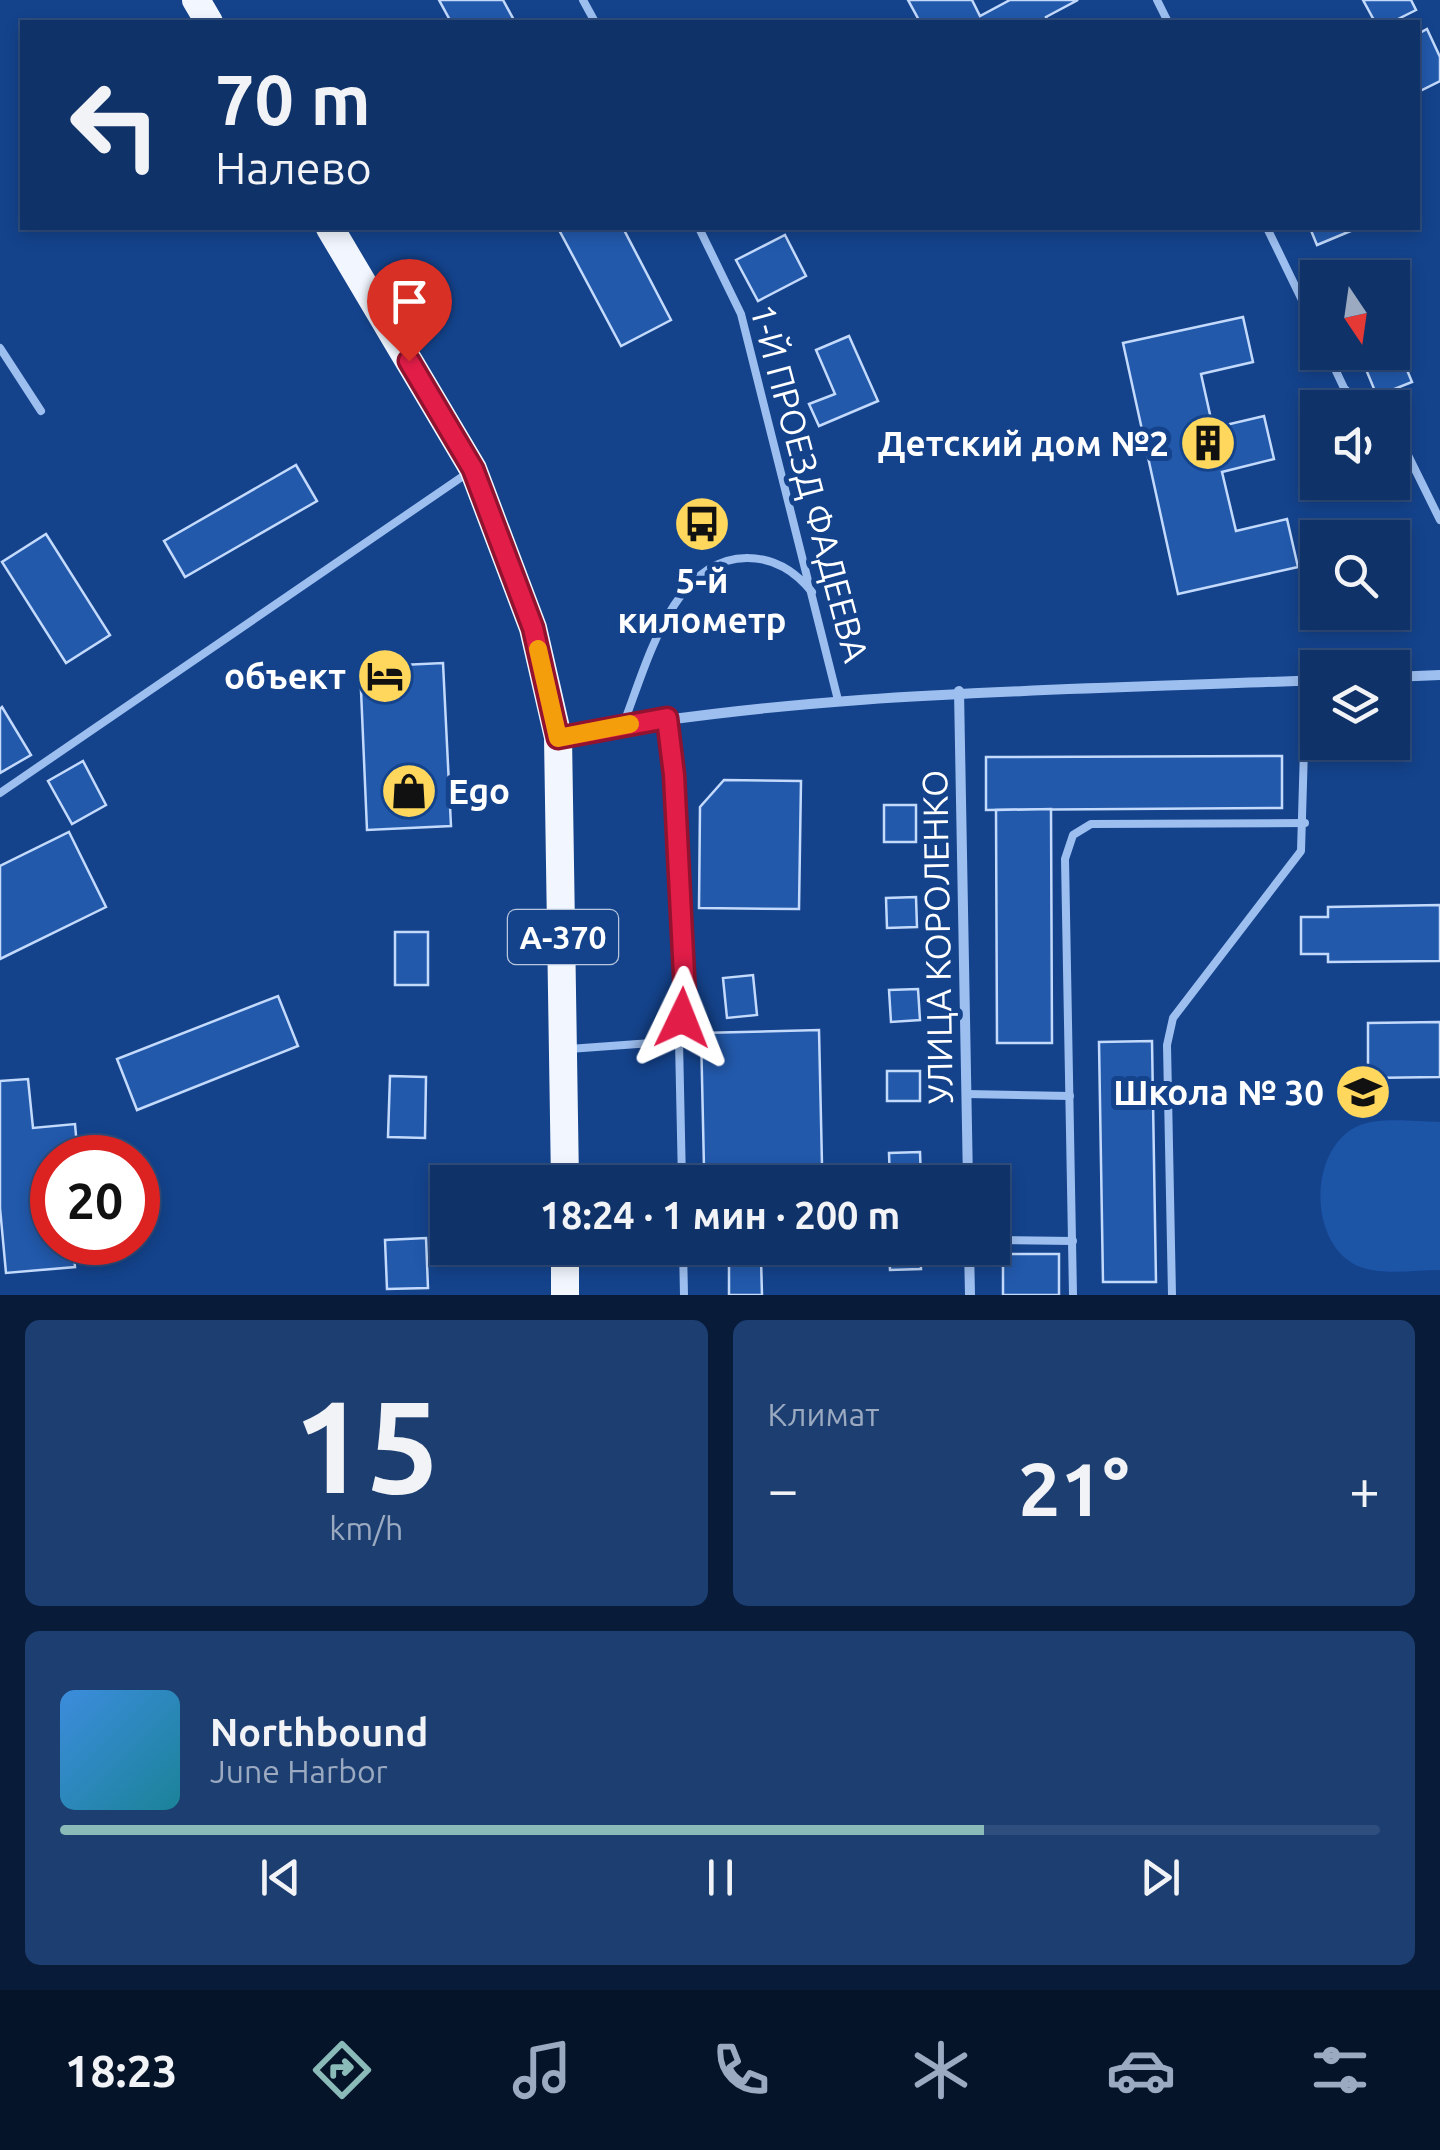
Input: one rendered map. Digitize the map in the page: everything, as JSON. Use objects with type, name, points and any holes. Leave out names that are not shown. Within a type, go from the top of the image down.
[{"type":"highway","name":"А-370","points":[[331,230],[473,469],[533,628],[558,738],[564,1165]]},
{"type":"highway","points":[[565,1265],[565,1295]]},
{"type":"street","points":[[1410,676],[1440,675]]},
{"type":"street","points":[[558,738],[667,718],[838,700],[958,691],[1300,680]]},
{"type":"street","name":"УЛИЦА КОРОЛЕНКО","points":[[958,691],[968,1165]]},
{"type":"street","points":[[969,1265],[970,1295]]},
{"type":"lane","name":"1-Й ПРОЕЗД ФАДЕЕВА","points":[[700,230],[741,314],[815,596],[838,700]]},
{"type":"lane","points":[[1268,230],[1300,296]]},
{"type":"lane","points":[[0,348],[40,412]]},
{"type":"lane","points":[[1410,459],[1440,520]]},
{"type":"lane","points":[[0,793],[473,469]]},
{"type":"lane","points":[[623,725],[672,611],[707,567],[722,559],[762,558],[780,564],[815,596]]},
{"type":"lane","points":[[667,718],[674,775],[685,995],[679,1041],[682,1165]]},
{"type":"lane","points":[[1172,1295],[1167,1044],[1173,1018],[1300,851],[1308,760]]},
{"type":"lane","points":[[1073,1295],[1065,860],[1073,835],[1091,824],[1305,823]]},
{"type":"lane","points":[[564,1050],[679,1041]]},
{"type":"lane","points":[[967,1094],[1070,1096]]},
{"type":"lane","points":[[1010,1240],[1073,1240]]},
{"type":"lane","points":[[683,1265],[684,1295]]},
{"type":"shaded area","points":[[1375,1122],[1440,1122],[1440,1270],[1372,1270],[1345,1258],[1332,1242],[1320,1200],[1322,1177],[1340,1139],[1356,1127]]},
{"type":"building","points":[[439,0],[503,0],[514,20],[450,20]]},
{"type":"building","points":[[908,0],[972,0],[980,16],[1010,0],[1078,0],[1046,17],[1047,20],[919,20]]},
{"type":"building","points":[[1363,0],[1411,0],[1416,10],[1396,20],[1374,20]]},
{"type":"building","points":[[1427,29],[1440,57],[1440,81],[1420,91],[1420,33]]},
{"type":"building","points":[[559,230],[624,230],[671,320],[621,346]]},
{"type":"building","points":[[1311,230],[1353,230],[1317,245]]},
{"type":"building","points":[[785,235],[806,276],[758,301],[736,260]]},
{"type":"building","name":"Детский дом №2","points":[[1243,317],[1253,362],[1201,374],[1213,428],[1264,416],[1274,459],[1222,472],[1236,531],[1287,519],[1298,567],[1178,594],[1123,343]]},
{"type":"building","points":[[849,336],[878,401],[819,426],[809,404],[835,394],[816,350]]},
{"type":"building","points":[[1366,370],[1407,370],[1412,382],[1392,390],[1375,390]]},
{"type":"building","points":[[296,465],[317,501],[185,577],[164,541]]},
{"type":"building","points":[[46,534],[110,635],[66,663],[2,562]]},
{"type":"building","points":[[443,663],[451,826],[367,830],[360,667]]},
{"type":"building","points":[[0,709],[31,755],[0,773]]},
{"type":"building","points":[[1282,756],[1282,808],[986,810],[986,757]]},
{"type":"building","points":[[83,761],[106,805],[72,824],[48,781]]},
{"type":"building","points":[[724,780],[801,781],[799,909],[699,908],[700,807]]},
{"type":"building","points":[[884,805],[916,805],[916,842],[884,842]]},
{"type":"building","points":[[1051,809],[1052,1043],[997,1043],[996,810]]},
{"type":"building","points":[[69,832],[106,907],[0,959],[0,866]]},
{"type":"building","points":[[916,897],[917,927],[887,928],[886,898]]},
{"type":"building","points":[[1440,905],[1440,961],[1328,962],[1328,954],[1301,954],[1301,917],[1328,917],[1328,907]]},
{"type":"building","points":[[395,932],[428,932],[428,985],[395,985]]},
{"type":"building","points":[[753,975],[757,1015],[727,1018],[723,978]]},
{"type":"building","points":[[918,989],[920,1020],[891,1022],[889,990]]},
{"type":"building","points":[[278,996],[298,1046],[137,1110],[117,1059]]},
{"type":"building","points":[[1440,1022],[1440,1077],[1368,1078],[1368,1023]]},
{"type":"building","points":[[819,1030],[822,1165],[704,1165],[701,1033]]},
{"type":"building","points":[[1152,1041],[1156,1282],[1103,1282],[1099,1042]]},
{"type":"building","points":[[887,1071],[920,1071],[920,1101],[887,1101]]},
{"type":"building","points":[[390,1076],[426,1077],[425,1138],[388,1137]]},
{"type":"building","points":[[28,1079],[33,1128],[75,1124],[76,1135],[30,1135],[30,1265],[75,1267],[6,1273],[0,1208],[0,1081]]},
{"type":"building","points":[[920,1152],[920,1165],[889,1165],[889,1153]]},
{"type":"building","points":[[426,1238],[428,1288],[387,1289],[385,1240]]},
{"type":"building","points":[[1010,1254],[1059,1254],[1059,1295],[1003,1295],[1003,1265],[1010,1265]]},
{"type":"building","points":[[729,1265],[761,1265],[762,1295],[729,1295]]},
{"type":"building","points":[[890,1265],[921,1265],[921,1269],[890,1270]]},
{"type":"slow traffic","points":[[538,649],[558,738],[630,724]]},
{"type":"place","name":"Детский дом №2","points":[[1208,443]]},
{"type":"place","name":"5-й километр","points":[[702,524]]},
{"type":"place","name":"объект","points":[[385,676]]},
{"type":"place","name":"Ego","points":[[409,791]]},
{"type":"place","name":"Школа № 30","points":[[1363,1092]]},
{"type":"route","points":[[409,361],[473,469],[533,628],[558,738],[667,718],[674,775],[685,995],[682,1018]]}]
